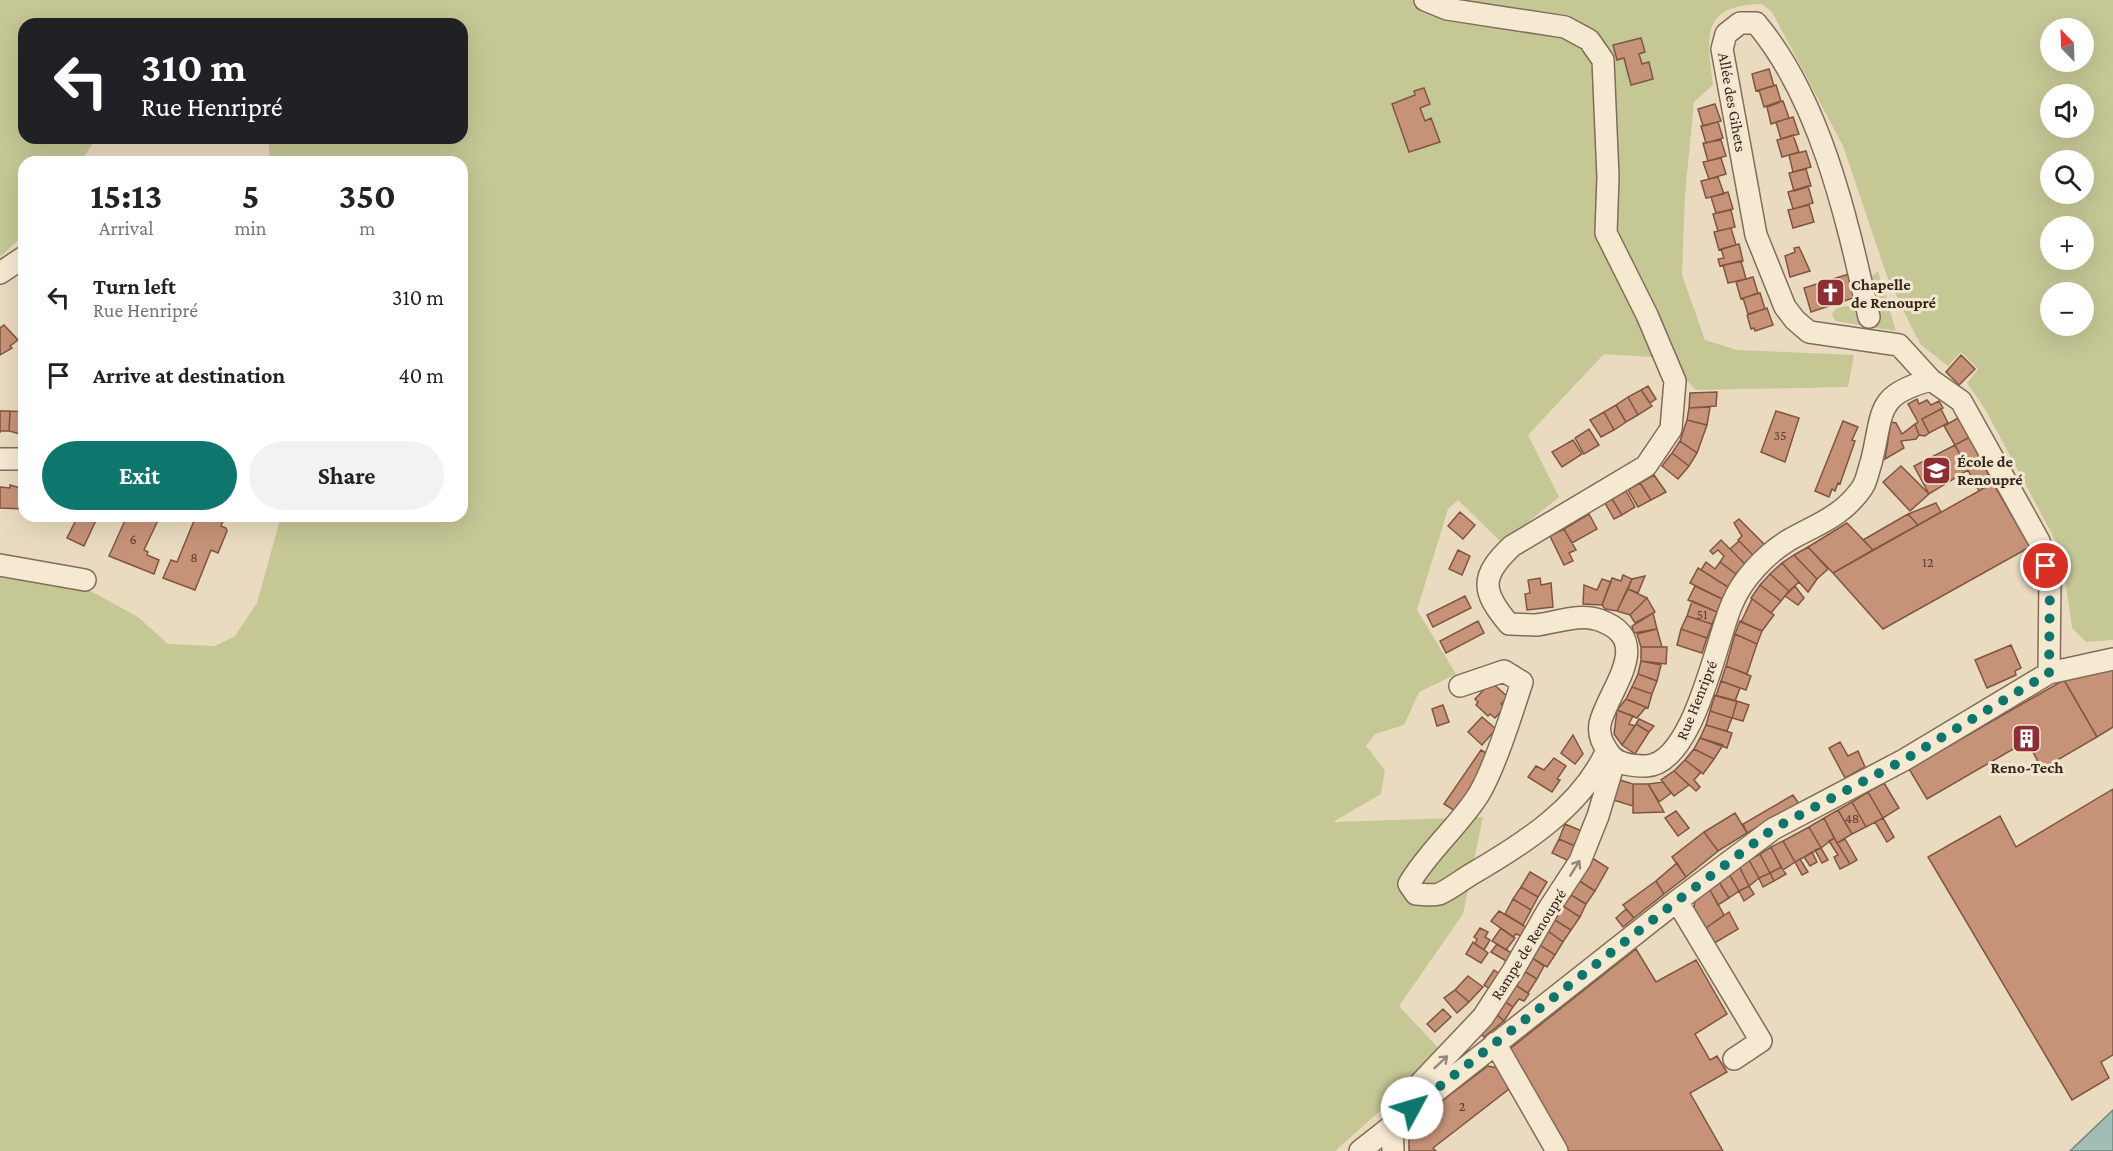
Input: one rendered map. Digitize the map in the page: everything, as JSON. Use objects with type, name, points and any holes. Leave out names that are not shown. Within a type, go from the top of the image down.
[{"type":"street","points":[[1425,0],[1448,9],[1565,27],[1589,39],[1603,60],[1608,177],[1606,232],[1647,315],[1675,381],[1671,429],[1646,466],[1512,546],[1494,563],[1487,584],[1492,605],[1509,624],[1537,625],[1578,618],[1596,619],[1613,626],[1622,636],[1626,659],[1600,724],[1600,741],[1611,755],[1586,786],[1545,825],[1484,867],[1437,895],[1416,894],[1409,885],[1419,868],[1454,830],[1480,792],[1522,682],[1504,671],[1460,686]]},
{"type":"street","name":"Allée des Gihets","points":[[1869,317],[1849,232],[1815,124],[1772,42],[1756,23],[1740,23],[1726,34],[1722,49],[1756,235],[1785,307],[1809,332],[1899,345],[1931,380]]},
{"type":"street","points":[[0,273],[18,261]]},
{"type":"street","points":[[1931,380],[1961,401],[2039,541],[2050,577],[2049,673]]},
{"type":"street","name":"Rue Henripré","points":[[1611,755],[1629,766],[1650,766],[1661,761],[1683,739],[1732,602],[1760,563],[1788,541],[1831,520],[1862,488],[1885,402],[1906,387],[1931,380]]},
{"type":"street","points":[[0,459],[18,459]]},
{"type":"street","points":[[0,565],[85,580]]},
{"type":"street","points":[[1360,1151],[1677,901],[1773,829],[1904,760],[2049,673],[2113,659]]},
{"type":"street","name":"Rampe de Renoupré","points":[[1412,1108],[1411,1093],[1483,1017],[1580,861],[1598,816],[1611,755]]},
{"type":"street","points":[[1677,901],[1761,1041],[1734,1059]]},
{"type":"street","points":[[1495,1043],[1557,1151]]},
{"type":"street","points":[[1392,1125],[1393,1151]]},
{"type":"green space","points":[[0,0],[2113,0],[2113,640],[2086,642],[2072,628],[2061,551],[1985,409],[1967,383],[1978,369],[1961,352],[1948,366],[1921,345],[1887,276],[1843,146],[1772,12],[1762,4],[1742,6],[1727,10],[1718,17],[1712,27],[1709,52],[1713,85],[1694,102],[1685,195],[1682,275],[1705,340],[1737,350],[1854,355],[1848,387],[1696,390],[1665,358],[1604,354],[1528,435],[1559,497],[1502,543],[1458,500],[1448,509],[1417,610],[1456,674],[1419,692],[1404,725],[1375,734],[1366,746],[1385,770],[1381,794],[1333,822],[1483,817],[1463,914],[1399,1006],[1444,1054],[1335,1151],[0,1151],[0,571],[72,581],[138,617],[168,644],[215,646],[235,636],[257,603],[279,522],[468,522],[468,156],[270,156],[268,144],[468,144],[468,18],[18,18],[18,144],[93,144],[84,156],[18,156],[18,240],[0,257]]},
{"type":"green space","points":[[1878,271],[1896,331],[1835,321],[1832,314],[1837,308],[1858,304],[1867,280]]},
{"type":"shaded area","points":[[2113,1110],[2113,1151],[2070,1151]]},
{"type":"building","points":[[1641,38],[1645,52],[1639,54],[1642,64],[1649,62],[1653,79],[1631,85],[1624,58],[1617,60],[1613,45]]},
{"type":"building","points":[[1769,69],[1774,86],[1756,91],[1752,74]]},
{"type":"building","points":[[1776,85],[1781,101],[1764,107],[1759,90]]},
{"type":"building","points":[[1424,88],[1430,104],[1420,108],[1425,121],[1431,118],[1440,142],[1409,152],[1392,104],[1415,95],[1414,91]]},
{"type":"building","points":[[1783,101],[1789,118],[1771,124],[1767,107]]},
{"type":"building","points":[[1715,104],[1721,121],[1703,126],[1698,109]]},
{"type":"building","points":[[1793,117],[1799,134],[1781,139],[1776,122]]},
{"type":"building","points":[[1718,122],[1723,138],[1706,143],[1701,126]]},
{"type":"building","points":[[1793,135],[1799,152],[1782,157],[1777,140]]},
{"type":"building","points":[[1721,140],[1726,156],[1708,161],[1703,143]]},
{"type":"building","points":[[1806,151],[1811,167],[1793,172],[1789,155]]},
{"type":"building","points":[[1721,158],[1726,174],[1709,179],[1703,162]]},
{"type":"building","points":[[1806,169],[1811,186],[1794,191],[1789,173]]},
{"type":"building","points":[[1718,177],[1724,194],[1706,198],[1701,181]]},
{"type":"building","points":[[1808,186],[1813,203],[1793,209],[1788,192]]},
{"type":"building","points":[[1728,192],[1733,209],[1716,213],[1711,197]]},
{"type":"building","points":[[1809,205],[1814,222],[1793,228],[1788,210]]},
{"type":"building","points":[[1731,210],[1735,227],[1718,231],[1713,214]]},
{"type":"building","points":[[1731,228],[1736,245],[1719,250],[1714,232]]},
{"type":"building","points":[[1739,244],[1743,261],[1720,266],[1718,259],[1724,258],[1721,249]]},
{"type":"building","points":[[1799,247],[1810,271],[1790,277],[1785,256],[1795,252],[1794,248]]},
{"type":"building","points":[[1741,261],[1746,279],[1728,283],[1723,265]]},
{"type":"building","name":"Chapelle de Renoupré","points":[[1849,274],[1856,297],[1811,312],[1804,288]]},
{"type":"building","points":[[1753,277],[1758,293],[1741,299],[1736,282]]},
{"type":"building","points":[[1760,293],[1765,309],[1748,314],[1743,298]]},
{"type":"building","points":[[1767,308],[1773,325],[1755,331],[1754,328],[1751,329],[1747,315]]},
{"type":"building","points":[[4,325],[18,340],[10,346],[12,348],[0,355],[0,328]]},
{"type":"building","points":[[1961,355],[1975,369],[1959,385],[1946,372]]},
{"type":"building","points":[[1648,386],[1656,399],[1650,403],[1641,390]]},
{"type":"building","points":[[1641,390],[1652,406],[1638,415],[1628,397]]},
{"type":"building","points":[[1717,392],[1716,406],[1689,408],[1690,393]]},
{"type":"building","points":[[1628,397],[1638,415],[1626,422],[1616,405]]},
{"type":"building","points":[[1917,399],[1919,404],[1927,400],[1931,405],[1939,401],[1943,408],[1922,419],[1929,433],[1925,436],[1919,435],[1915,424],[1918,422],[1908,404]]},
{"type":"building","points":[[1616,405],[1626,422],[1614,430],[1604,412]]},
{"type":"building","points":[[1710,407],[1707,425],[1687,420],[1689,408]]},
{"type":"building","points":[[1941,409],[1948,423],[1929,433],[1922,419]]},
{"type":"building","points":[[0,411],[10,411],[9,431],[0,431]]},
{"type":"building","points":[[10,411],[18,412],[18,433],[9,431]]},
{"type":"building","points":[[1776,411],[1799,418],[1785,462],[1761,452]]},
{"type":"building","points":[[1604,412],[1614,430],[1601,437],[1590,420]]},
{"type":"building","points":[[1958,418],[1970,437],[1955,445],[1944,426]]},
{"type":"building","points":[[1687,420],[1707,425],[1697,453],[1680,441]]},
{"type":"building","points":[[1843,421],[1858,427],[1852,440],[1855,441],[1840,484],[1838,483],[1835,491],[1832,489],[1829,497],[1815,491]]},
{"type":"building","points":[[1891,422],[1896,423],[1902,434],[1915,424],[1919,435],[1916,439],[1901,441],[1904,448],[1885,459]]},
{"type":"building","points":[[1589,429],[1599,445],[1584,454],[1575,438]]},
{"type":"building","points":[[1970,437],[1982,463],[1968,470],[1955,445]]},
{"type":"building","points":[[1573,440],[1582,454],[1562,467],[1552,452]]},
{"type":"building","points":[[1680,441],[1697,453],[1689,466],[1672,453]]},
{"type":"building","points":[[1955,445],[1968,470],[1929,494],[1914,466]]},
{"type":"building","points":[[1672,453],[1689,466],[1678,479],[1662,466]]},
{"type":"building","points":[[1982,463],[1993,483],[1979,491],[1968,470]]},
{"type":"building","points":[[1901,466],[1929,494],[1910,511],[1883,482]]},
{"type":"building","points":[[1654,475],[1666,492],[1651,500],[1640,483]]},
{"type":"building","points":[[1640,483],[1651,500],[1638,507],[1628,490]]},
{"type":"building","points":[[1993,483],[2030,547],[1883,629],[1833,573]]},
{"type":"building","points":[[10,485],[18,487],[18,509],[0,508],[0,487],[10,488]]},
{"type":"building","points":[[1626,491],[1635,507],[1622,515],[1612,499]]},
{"type":"building","points":[[1612,499],[1622,515],[1614,519],[1605,503]]},
{"type":"building","points":[[1936,503],[1941,512],[1918,525],[1908,514]]},
{"type":"building","points":[[1460,512],[1475,525],[1463,539],[1448,526]]},
{"type":"building","points":[[1589,514],[1597,529],[1572,543],[1564,529]]},
{"type":"building","points":[[1908,514],[1918,525],[1873,550],[1863,540]]},
{"type":"building","points":[[1739,519],[1765,545],[1753,555],[1738,540],[1742,536],[1734,523]]},
{"type":"building","points":[[75,522],[95,522],[84,546],[67,538]]},
{"type":"building","points":[[124,522],[157,522],[144,550],[148,552],[147,555],[159,560],[154,574],[109,556]]},
{"type":"building","points":[[194,522],[223,522],[221,526],[227,531],[218,553],[211,550],[195,590],[163,578],[171,560],[177,562]]},
{"type":"building","points":[[1847,523],[1873,550],[1833,573],[1808,547]]},
{"type":"building","points":[[1564,529],[1576,550],[1569,553],[1573,561],[1564,565],[1550,536]]},
{"type":"building","points":[[1721,540],[1745,564],[1736,574],[1720,562],[1724,556],[1718,550],[1713,554],[1710,551]]},
{"type":"building","points":[[1739,541],[1753,555],[1745,564],[1730,549]]},
{"type":"building","points":[[1808,547],[1828,569],[1817,579],[1794,555]]},
{"type":"building","points":[[1458,550],[1470,556],[1462,575],[1449,569]]},
{"type":"building","points":[[1794,555],[1817,579],[1808,592],[1782,563]]},
{"type":"building","points":[[1706,562],[1715,569],[1720,562],[1736,574],[1728,587],[1701,570]]},
{"type":"building","points":[[1782,563],[1799,582],[1789,591],[1770,574]]},
{"type":"building","points":[[1698,568],[1728,587],[1722,599],[1690,583]]},
{"type":"building","points":[[1770,574],[1789,591],[1781,601],[1760,585]]},
{"type":"building","points":[[1623,575],[1632,579],[1617,611],[1605,609],[1602,605],[1612,578],[1621,581]]},
{"type":"building","points":[[1645,576],[1638,593],[1628,589],[1632,579]]},
{"type":"building","points":[[1540,578],[1541,585],[1551,583],[1553,607],[1527,610],[1525,594],[1530,593],[1528,580]]},
{"type":"building","points":[[1602,579],[1611,582],[1602,605],[1583,604],[1584,585],[1597,590]]},
{"type":"building","points":[[1760,585],[1781,601],[1771,613],[1751,598]]},
{"type":"building","points":[[1695,586],[1722,599],[1717,612],[1688,600]]},
{"type":"building","points":[[1795,586],[1804,598],[1798,605],[1785,596]]},
{"type":"building","points":[[1628,589],[1647,598],[1630,615],[1617,611]]},
{"type":"building","points":[[1465,596],[1471,608],[1433,627],[1427,615]]},
{"type":"building","points":[[1647,598],[1655,612],[1635,623],[1630,615]]},
{"type":"building","points":[[1752,599],[1774,615],[1762,631],[1741,622]]},
{"type":"building","points":[[1692,601],[1717,612],[1712,624],[1687,616]]},
{"type":"building","points":[[1653,613],[1657,629],[1634,633],[1632,626]]},
{"type":"building","points":[[1687,616],[1712,624],[1707,638],[1681,629]]},
{"type":"building","points":[[1478,621],[1484,633],[1446,653],[1440,641]]},
{"type":"building","points":[[1740,621],[1762,631],[1757,644],[1735,634]]},
{"type":"building","points":[[1657,629],[1662,647],[1641,647],[1637,634]]},
{"type":"building","points":[[1681,629],[1707,638],[1702,653],[1677,645]]},
{"type":"building","points":[[1735,634],[1757,644],[1747,674],[1726,666]]},
{"type":"building","points":[[2011,645],[2021,668],[2015,671],[2016,675],[1987,688],[1975,660]]},
{"type":"building","points":[[1641,647],[1667,647],[1666,664],[1641,661]]},
{"type":"building","points":[[1641,661],[1661,665],[1657,681],[1638,674]]},
{"type":"building","points":[[1726,666],[1751,676],[1746,690],[1721,681]]},
{"type":"building","points":[[2113,670],[2113,727],[2097,737],[2064,680]]},
{"type":"building","points":[[1638,674],[1657,681],[1652,694],[1632,687]]},
{"type":"building","name":"Reno-Tech","points":[[2064,680],[2097,737],[2042,769],[2027,741],[1927,799],[1909,769]]},
{"type":"building","points":[[1721,681],[1740,688],[1735,701],[1716,696]]},
{"type":"building","points":[[1491,682],[1508,697],[1501,704],[1505,707],[1495,718],[1490,714],[1488,716],[1476,705],[1478,702],[1475,699]]},
{"type":"building","points":[[1632,687],[1652,694],[1648,708],[1626,699]]},
{"type":"building","points":[[1715,695],[1737,701],[1732,718],[1710,711]]},
{"type":"building","points":[[1626,699],[1646,707],[1637,718],[1617,710]]},
{"type":"building","points":[[1737,701],[1749,705],[1743,721],[1732,718]]},
{"type":"building","points":[[1443,705],[1449,722],[1437,726],[1432,709]]},
{"type":"building","points":[[1617,710],[1633,716],[1629,724],[1635,726],[1622,745],[1614,734]]},
{"type":"building","points":[[1710,711],[1732,718],[1727,731],[1706,725]]},
{"type":"building","points":[[1482,717],[1496,729],[1482,745],[1468,732]]},
{"type":"building","points":[[1639,719],[1654,726],[1649,732],[1636,724]]},
{"type":"building","points":[[1636,724],[1649,732],[1635,754],[1622,745]]},
{"type":"building","points":[[1706,725],[1732,733],[1727,748],[1700,738]]},
{"type":"building","points":[[1573,735],[1583,754],[1575,764],[1561,753]]},
{"type":"building","points":[[1700,738],[1723,745],[1714,759],[1694,749]]},
{"type":"building","points":[[1840,742],[1848,756],[1858,751],[1865,767],[1845,778],[1829,748]]},
{"type":"building","points":[[1694,749],[1714,759],[1703,774],[1685,760]]},
{"type":"building","points":[[1481,750],[1492,757],[1455,811],[1444,804]]},
{"type":"building","points":[[1554,758],[1566,766],[1552,792],[1528,777],[1536,766],[1544,770]]},
{"type":"building","points":[[1685,760],[1701,772],[1694,780],[1700,787],[1696,791],[1674,771]]},
{"type":"building","points":[[1674,771],[1689,785],[1674,796],[1661,780]]},
{"type":"building","points":[[1620,780],[1633,784],[1633,806],[1610,799],[1613,783]]},
{"type":"building","points":[[1663,782],[1671,793],[1659,802],[1648,784]]},
{"type":"building","points":[[1884,783],[1899,808],[1883,818],[1868,792]]},
{"type":"building","points":[[1633,784],[1648,784],[1664,812],[1633,813]]},
{"type":"building","points":[[2113,789],[2113,1055],[2101,1062],[2109,1078],[2072,1100],[1928,857],[2000,816],[2016,847]]},
{"type":"building","points":[[1868,792],[1883,818],[1866,827],[1852,802]]},
{"type":"building","points":[[1793,795],[1799,804],[1747,833],[1743,824]]},
{"type":"building","points":[[1852,802],[1866,827],[1852,834],[1838,810]]},
{"type":"building","points":[[1838,810],[1852,834],[1837,843],[1824,818]]},
{"type":"building","points":[[1676,811],[1689,828],[1678,836],[1665,818]]},
{"type":"building","points":[[1735,813],[1747,833],[1718,851],[1704,832]]},
{"type":"building","points":[[1824,818],[1834,838],[1821,848],[1809,827]]},
{"type":"building","points":[[1883,818],[1894,837],[1887,842],[1875,822]]},
{"type":"building","points":[[1565,824],[1584,832],[1577,847],[1559,839]]},
{"type":"building","points":[[1809,827],[1821,848],[1795,862],[1783,841]]},
{"type":"building","points":[[1704,832],[1718,851],[1686,877],[1672,857]]},
{"type":"building","points":[[1834,838],[1850,864],[1840,869],[1834,857],[1838,855],[1829,841]]},
{"type":"building","points":[[1559,839],[1577,847],[1569,861],[1552,853]]},
{"type":"building","points":[[1845,839],[1857,860],[1850,864],[1837,843]]},
{"type":"building","points":[[1783,841],[1795,862],[1783,870],[1771,847]]},
{"type":"building","points":[[1771,847],[1781,867],[1770,873],[1760,854]]},
{"type":"building","points":[[1821,848],[1828,860],[1822,863],[1815,850]]},
{"type":"building","points":[[1812,852],[1817,862],[1810,866],[1804,857]]},
{"type":"building","points":[[1760,854],[1770,873],[1759,878],[1749,860]]},
{"type":"building","points":[[1589,856],[1608,868],[1595,891],[1578,880]]},
{"type":"building","points":[[1800,859],[1808,872],[1802,875],[1795,862]]},
{"type":"building","points":[[1749,860],[1759,878],[1749,886],[1739,866]]},
{"type":"building","points":[[1677,863],[1686,877],[1664,894],[1656,881]]},
{"type":"building","points":[[1739,866],[1749,886],[1739,891],[1729,874]]},
{"type":"building","points":[[1781,867],[1786,874],[1774,881],[1770,873]]},
{"type":"building","points":[[1530,872],[1547,882],[1538,897],[1521,887]]},
{"type":"building","points":[[1770,873],[1774,881],[1763,887],[1759,878]]},
{"type":"building","points":[[1729,874],[1739,891],[1729,898],[1719,882]]},
{"type":"building","points":[[1578,880],[1595,891],[1586,904],[1571,895]]},
{"type":"building","points":[[1656,881],[1664,894],[1634,918],[1623,905]]},
{"type":"building","points":[[1719,882],[1729,898],[1718,905],[1710,890]]},
{"type":"building","points":[[1749,886],[1754,894],[1744,901],[1739,891]]},
{"type":"building","points":[[1521,887],[1538,897],[1531,910],[1513,899]]},
{"type":"building","points":[[1710,890],[1724,915],[1706,928],[1694,908],[1695,901]]},
{"type":"building","points":[[1571,895],[1586,904],[1580,917],[1563,906]]},
{"type":"building","points":[[1513,899],[1531,910],[1523,925],[1505,914]]},
{"type":"building","points":[[1563,906],[1580,917],[1571,930],[1555,920]]},
{"type":"building","points":[[1626,909],[1634,918],[1623,927],[1616,918]]},
{"type":"building","points":[[1499,911],[1526,927],[1521,936],[1516,934],[1513,937],[1491,921]]},
{"type":"building","points":[[1729,912],[1738,929],[1713,944],[1706,928]]},
{"type":"building","points":[[1555,920],[1571,930],[1563,942],[1548,931]]},
{"type":"building","points":[[1480,928],[1488,932],[1485,937],[1490,940],[1484,950],[1475,944],[1477,939],[1474,937]]},
{"type":"building","points":[[1501,928],[1515,938],[1506,950],[1492,941]]},
{"type":"building","points":[[1548,931],[1563,942],[1555,955],[1540,945]]},
{"type":"building","points":[[1473,942],[1488,953],[1481,963],[1466,954]]},
{"type":"building","points":[[1497,944],[1515,955],[1511,964],[1491,952]]},
{"type":"building","points":[[1540,945],[1555,955],[1547,967],[1532,958]]},
{"type":"building","points":[[1636,949],[1656,982],[1696,960],[1727,1014],[1695,1034],[1710,1060],[1717,1056],[1727,1072],[1690,1093],[1723,1151],[1565,1151],[1507,1051]]},
{"type":"building","points":[[1532,958],[1544,966],[1537,979],[1524,971]]},
{"type":"building","points":[[1494,970],[1506,978],[1496,993],[1484,985]]},
{"type":"building","points":[[1524,971],[1537,979],[1528,993],[1514,984]]},
{"type":"building","points":[[1468,976],[1483,987],[1469,1002],[1455,990]]},
{"type":"building","points":[[1514,984],[1529,994],[1524,1001],[1519,999],[1513,1007],[1504,1001]]},
{"type":"building","points":[[1455,990],[1469,1002],[1457,1013],[1444,998]]},
{"type":"building","points":[[1504,1001],[1513,1007],[1504,1021],[1495,1013]]},
{"type":"building","points":[[1443,1009],[1451,1017],[1435,1032],[1427,1024]]},
{"type":"building","points":[[1495,1013],[1504,1021],[1484,1037],[1478,1031]]},
{"type":"building","points":[[1488,1066],[1497,1068],[1509,1089],[1433,1148],[1436,1151],[1409,1151],[1409,1134],[1414,1122]]},
{"type":"place","name":"Chapelle de Renoupré","points":[[1830,293]]},
{"type":"place","name":"École de Renoupré","points":[[1936,470]]},
{"type":"place","name":"Reno-Tech","points":[[2027,739]]},
{"type":"route","points":[[1412,1108],[1773,829],[1904,760],[2049,673],[2050,577],[2046,566]]}]
